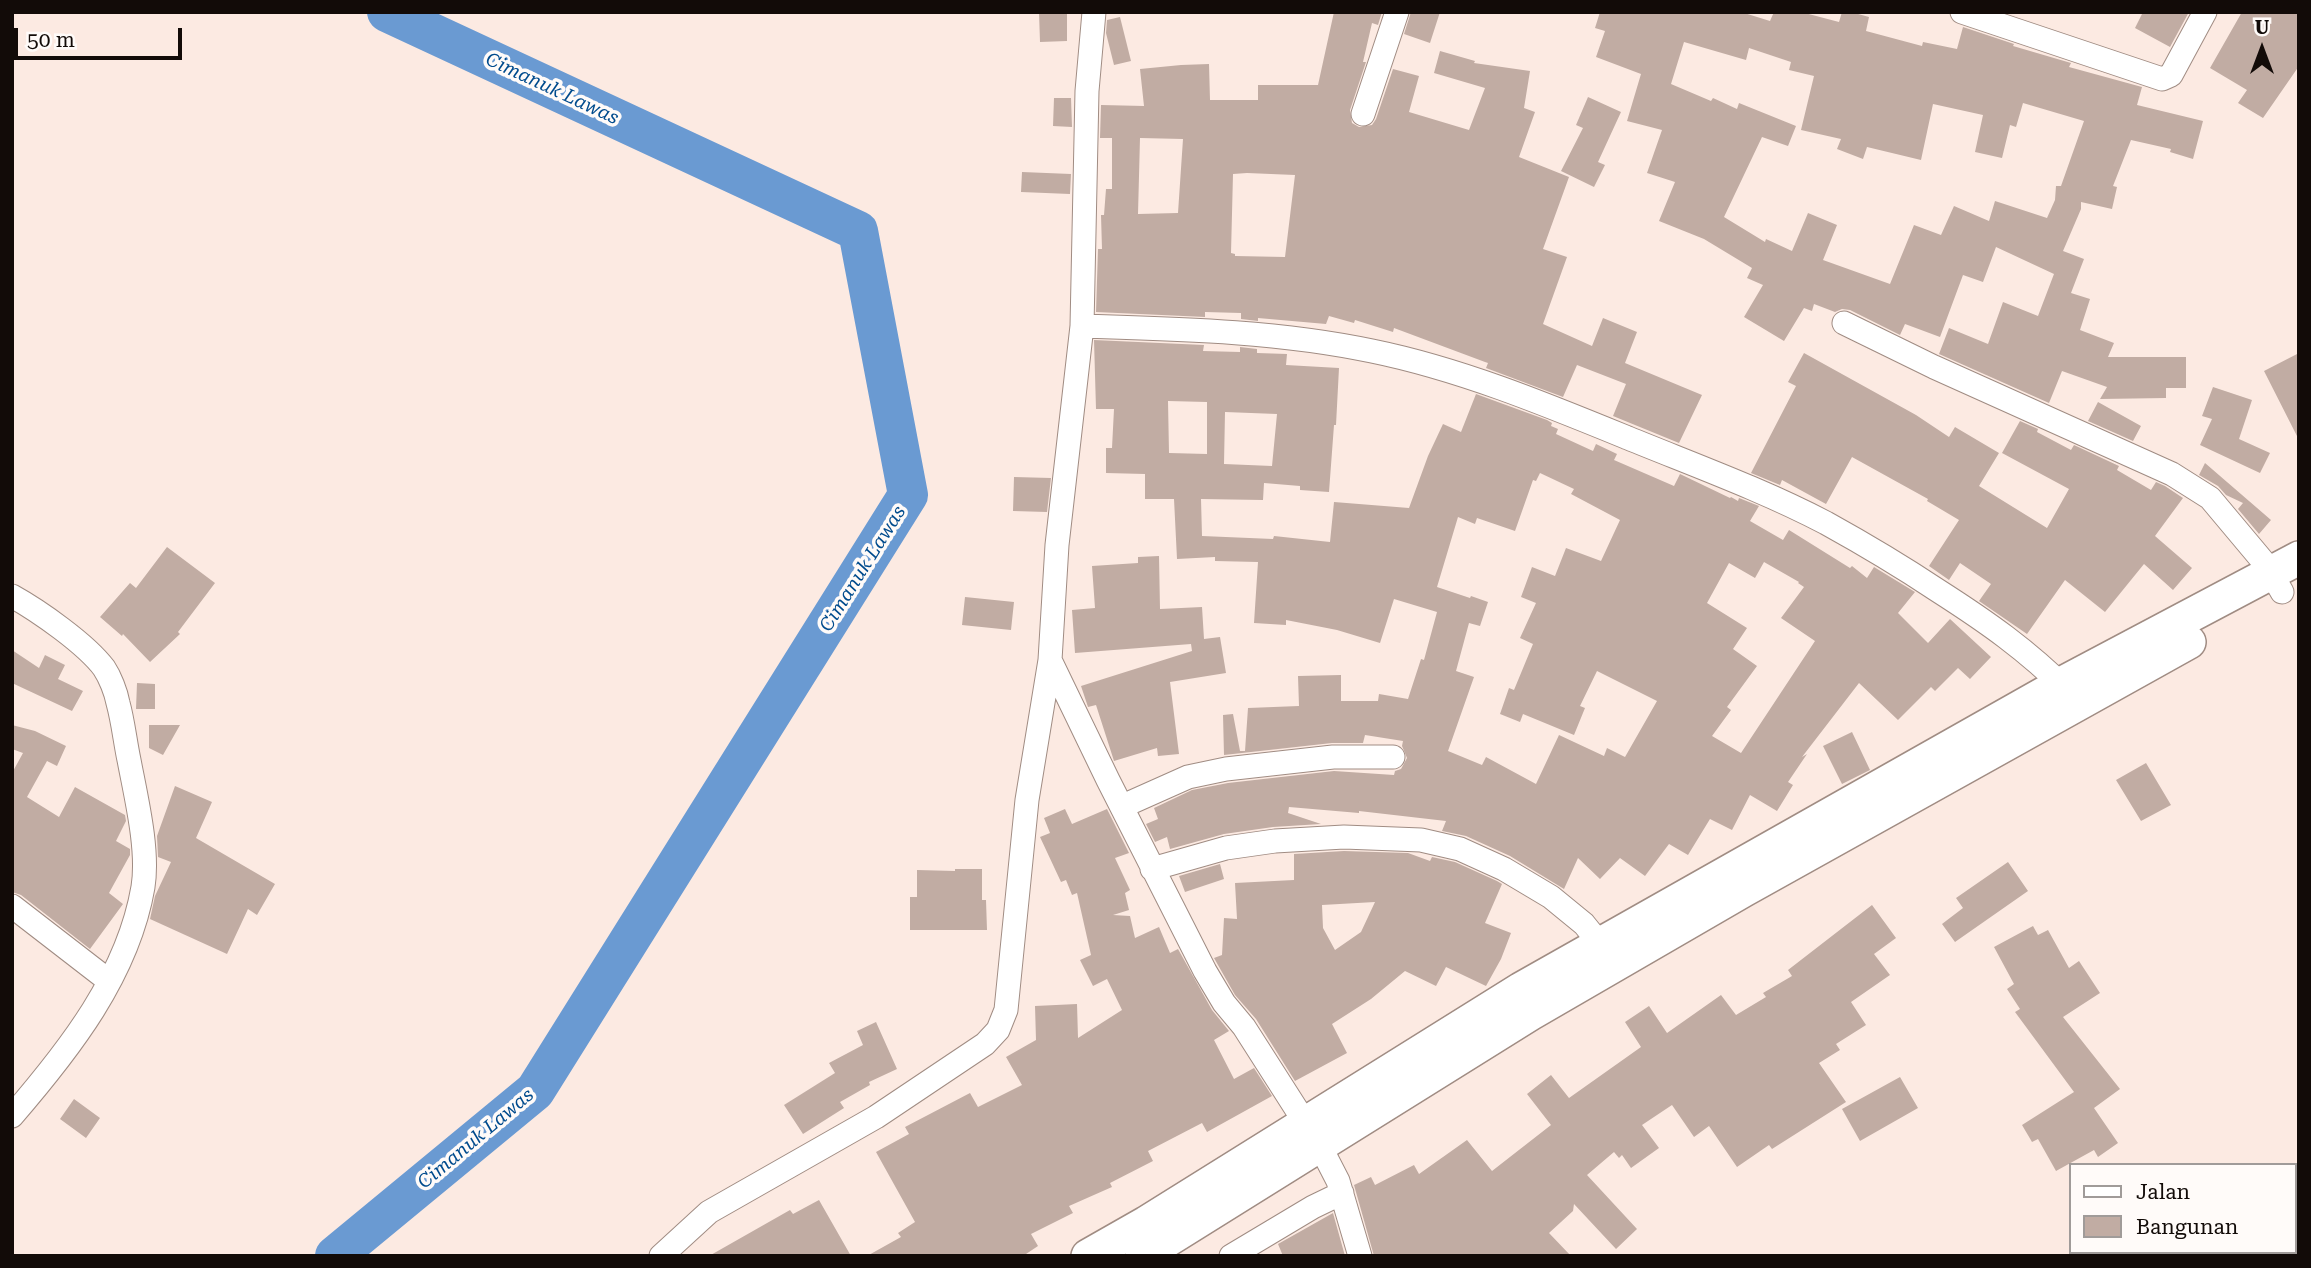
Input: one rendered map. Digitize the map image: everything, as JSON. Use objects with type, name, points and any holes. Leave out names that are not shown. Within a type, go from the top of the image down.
[{"type":"main road","points":[[1088,1256],[1153,1245],[1319,1147],[1456,1044],[1599,942],[1871,805],[2060,683],[2279,570]]},
{"type":"street","points":[[661,1256],[709,1212],[876,1116],[985,1044],[998,1030],[1006,1010],[1027,800],[1050,660],[1057,545],[1082,326],[1087,91],[1094,12]]},
{"type":"street","points":[[1363,114],[1397,12]]},
{"type":"street","points":[[1962,12],[2162,79],[2171,75],[2205,12]]},
{"type":"street","points":[[1844,323],[1934,368],[2172,474],[2210,498],[2279,570]]},
{"type":"street","points":[[1082,326],[1279,335],[1374,351],[1455,372],[1560,410],[1734,481],[1824,522],[1890,559],[1983,618],[2060,683]]},
{"type":"street","points":[[12,596],[80,644],[104,669],[118,702],[138,808],[143,885],[129,939],[96,1006],[44,1080],[12,1116]]},
{"type":"street","points":[[1050,660],[1152,869],[1224,1003],[1244,1027],[1319,1147],[1360,1256]]},
{"type":"street","points":[[1123,806],[1188,777],[1226,768],[1333,757],[1392,757]]},
{"type":"street","points":[[1152,869],[1226,848],[1275,841],[1371,837],[1421,840],[1460,849],[1504,869],[1551,897],[1599,942]]},
{"type":"street","points":[[12,906],[109,981]]},
{"type":"street","points":[[1231,1256],[1313,1207],[1319,1147]]},
{"type":"building","points":[[1039,12],[1067,12],[1067,41],[1040,42]]},
{"type":"building","points":[[1334,12],[1382,12],[1378,25],[1372,23],[1363,62],[1366,62],[1350,110],[1352,123],[1359,127],[1372,125],[1376,119],[1393,69],[1419,76],[1409,112],[1469,130],[1485,88],[1434,73],[1440,51],[1475,61],[1474,63],[1530,71],[1524,108],[1535,112],[1519,157],[1569,177],[1543,249],[1567,257],[1543,324],[1592,346],[1603,318],[1637,332],[1625,363],[1702,395],[1679,443],[1613,416],[1626,384],[1577,365],[1563,397],[1486,368],[1488,363],[1394,328],[1393,332],[1355,320],[1354,323],[1329,316],[1326,324],[1241,319],[1241,313],[1205,312],[1205,317],[1096,312],[1098,249],[1102,249],[1101,215],[1104,215],[1106,189],[1112,189],[1112,138],[1100,138],[1101,105],[1144,106],[1140,69],[1181,65],[1209,64],[1210,100],[1258,100],[1258,85],[1318,85]],"holes":[[[1140,138],[1183,139],[1178,213],[1138,214]],[[1233,174],[1295,175],[1285,257],[1235,256],[1231,253]]]},
{"type":"building","points":[[1411,12],[1440,12],[1430,43],[1404,34]]},
{"type":"building","points":[[1600,12],[1741,12],[1770,21],[1774,12],[1801,12],[1839,22],[1842,12],[1851,12],[1869,17],[1866,31],[1922,46],[1923,42],[1957,49],[1963,27],[2014,44],[2013,46],[2071,63],[2069,67],[2142,87],[2137,105],[2203,121],[2193,159],[2170,152],[2171,149],[2131,140],[2113,186],[2117,187],[2112,209],[2081,202],[2081,209],[2063,251],[2084,259],[2071,293],[2090,299],[2080,330],[2114,343],[2108,357],[2186,357],[2186,388],[2166,388],[2166,398],[2100,399],[2107,387],[2062,371],[2049,403],[1939,354],[1949,328],[1988,344],[2003,302],[2038,316],[2054,274],[1996,247],[1983,282],[1963,275],[1940,337],[1905,324],[1900,335],[1850,310],[1835,312],[1814,304],[1812,311],[1804,308],[1784,341],[1744,317],[1763,285],[1747,278],[1752,268],[1704,239],[1659,221],[1675,182],[1647,173],[1662,130],[1627,121],[1641,74],[1596,57],[1605,31],[1595,28]],"holes":[[[1684,42],[1746,60],[1749,48],[1791,62],[1789,70],[1814,76],[1801,130],[1841,139],[1837,149],[1863,159],[1867,147],[1921,160],[1933,104],[1983,115],[1975,152],[2002,158],[2010,125],[2016,127],[2023,103],[2084,121],[2061,186],[2056,186],[2055,200],[2047,218],[1995,201],[1989,221],[1954,206],[1941,235],[1914,225],[1890,284],[1823,260],[1837,225],[1808,213],[1792,251],[1766,239],[1765,242],[1724,217],[1762,137],[1788,146],[1796,126],[1739,103],[1737,109],[1671,84]]]},
{"type":"building","points":[[2143,12],[2189,12],[2170,47],[2135,28]]},
{"type":"building","points":[[2242,12],[2299,12],[2299,66],[2263,118],[2238,103],[2247,90],[2210,68]]},
{"type":"building","points":[[1120,17],[1131,61],[1114,65],[1106,33],[1107,20]]},
{"type":"building","points":[[1588,97],[1621,112],[1598,162],[1605,165],[1594,187],[1561,171],[1583,128],[1576,125]]},
{"type":"building","points":[[1054,98],[1071,98],[1072,127],[1053,126]]},
{"type":"building","points":[[1022,172],[1071,174],[1070,194],[1021,192]]},
{"type":"building","points":[[1094,340],[1204,345],[1203,351],[1240,352],[1240,347],[1257,349],[1257,353],[1287,354],[1286,365],[1339,368],[1329,492],[1264,483],[1263,500],[1201,499],[1202,536],[1273,539],[1274,536],[1330,542],[1334,502],[1409,508],[1443,424],[1461,432],[1476,394],[1547,420],[1552,423],[1551,426],[1558,429],[1556,434],[1593,451],[1596,444],[1617,454],[1614,460],[1674,486],[1680,474],[1730,498],[1738,501],[1739,498],[1759,506],[1750,521],[1783,540],[1789,530],[1850,568],[1852,566],[1867,578],[1874,567],[1915,592],[1898,613],[1928,643],[1950,619],[1991,657],[1970,679],[1958,668],[1935,691],[1931,687],[1898,720],[1859,683],[1802,757],[1807,754],[1788,782],[1793,785],[1777,811],[1750,795],[1732,830],[1710,819],[1688,855],[1669,844],[1645,876],[1620,858],[1600,879],[1578,858],[1564,889],[1510,856],[1466,836],[1442,831],[1446,821],[1359,811],[1289,807],[1288,813],[1321,824],[1224,834],[1170,849],[1167,837],[1155,842],[1146,824],[1158,819],[1154,808],[1192,790],[1228,783],[1334,771],[1394,775],[1395,771],[1401,769],[1407,758],[1402,746],[1403,741],[1365,735],[1363,743],[1332,743],[1224,755],[1223,715],[1233,714],[1240,751],[1245,751],[1248,708],[1299,706],[1298,676],[1341,675],[1341,701],[1378,701],[1379,694],[1408,699],[1421,659],[1424,660],[1437,612],[1394,599],[1380,643],[1337,630],[1286,620],[1286,625],[1254,623],[1258,562],[1215,561],[1215,557],[1177,559],[1174,499],[1145,499],[1145,474],[1106,473],[1106,448],[1112,448],[1114,409],[1096,409]],"holes":[[[1168,401],[1207,402],[1207,454],[1169,453]],[[1225,412],[1277,414],[1272,466],[1224,464]],[[1540,473],[1574,489],[1571,494],[1620,520],[1601,561],[1566,548],[1555,576],[1532,567],[1521,597],[1536,603],[1520,638],[1533,644],[1514,690],[1509,688],[1500,714],[1520,722],[1523,714],[1574,735],[1585,708],[1580,706],[1597,671],[1657,701],[1625,757],[1607,748],[1604,756],[1559,735],[1536,784],[1486,757],[1482,765],[1448,751],[1474,677],[1456,671],[1469,623],[1480,626],[1488,602],[1437,587],[1458,517],[1475,524],[1477,518],[1515,531],[1533,480],[1536,481]],[[1764,562],[1804,587],[1781,618],[1815,641],[1741,753],[1712,736],[1731,710],[1727,707],[1757,666],[1733,649],[1747,628],[1707,603],[1729,563],[1755,578]]]},
{"type":"building","points":[[1804,353],[1916,415],[1949,437],[1955,427],[1999,453],[1979,486],[2047,528],[2069,489],[2002,453],[2020,421],[2071,450],[2074,445],[2119,466],[2117,470],[2151,490],[2156,482],[2165,486],[2183,498],[2155,536],[2192,568],[2173,590],[2144,564],[2105,612],[2065,580],[2027,634],[1979,601],[1991,584],[1960,563],[1949,580],[1929,566],[1959,520],[1927,501],[1928,499],[1852,457],[1826,504],[1782,480],[1780,485],[1751,473],[1796,386],[1788,382]]},
{"type":"building","points":[[2299,353],[2299,440],[2264,371]]},
{"type":"building","points":[[2213,387],[2252,400],[2239,439],[2270,453],[2260,473],[2200,445],[2212,419],[2202,416]]},
{"type":"building","points":[[2098,402],[2141,426],[2133,441],[2088,421]]},
{"type":"building","points":[[2205,463],[2271,520],[2259,534],[2238,509],[2243,503],[2226,495],[2218,486],[2199,475]]},
{"type":"building","points":[[1014,477],[1051,478],[1047,512],[1013,511]]},
{"type":"building","points":[[167,547],[215,583],[178,632],[180,634],[150,662],[123,634],[122,636],[100,617],[130,583],[136,588]]},
{"type":"building","points":[[1159,556],[1160,609],[1202,607],[1204,639],[1220,637],[1226,673],[1170,682],[1179,754],[1158,756],[1157,748],[1114,761],[1096,705],[1088,707],[1081,686],[1192,651],[1191,644],[1075,653],[1072,610],[1095,608],[1092,566],[1138,563],[1138,557]]},
{"type":"building","points":[[965,597],[1014,602],[1011,630],[962,625]]},
{"type":"building","points":[[12,650],[39,668],[45,655],[65,665],[58,679],[83,691],[72,711],[12,683]]},
{"type":"building","points":[[137,683],[155,684],[155,709],[136,709]]},
{"type":"building","points":[[12,725],[35,731],[66,746],[57,766],[47,761],[27,797],[59,817],[75,787],[125,815],[126,821],[116,841],[130,849],[130,855],[109,893],[123,904],[90,949],[21,895],[12,892],[12,773],[23,753],[12,749]]},
{"type":"building","points":[[149,725],[180,725],[163,755],[149,748]]},
{"type":"building","points":[[1852,732],[1870,770],[1842,784],[1823,746]]},
{"type":"building","points":[[2146,763],[2171,805],[2141,821],[2116,780]]},
{"type":"building","points":[[175,786],[212,802],[196,838],[275,884],[257,915],[248,909],[227,954],[150,919],[155,896],[171,862],[158,857],[157,836]]},
{"type":"building","points":[[1065,809],[1072,824],[1107,809],[1129,853],[1115,858],[1130,890],[1125,893],[1129,910],[1113,915],[1130,916],[1135,938],[1159,927],[1170,953],[1178,949],[1212,1010],[1229,1031],[1214,1040],[1234,1079],[1254,1068],[1272,1096],[1207,1132],[1202,1123],[1148,1151],[1153,1161],[1110,1183],[1112,1187],[1069,1206],[1073,1213],[1031,1234],[1038,1246],[1023,1256],[867,1256],[901,1237],[898,1233],[915,1222],[876,1152],[909,1134],[905,1127],[970,1093],[978,1107],[1022,1085],[1006,1057],[1036,1040],[1035,1006],[1077,1004],[1078,1038],[1122,1010],[1107,979],[1093,986],[1080,960],[1091,955],[1077,893],[1072,895],[1066,880],[1061,882],[1040,837],[1050,833],[1044,818]]},
{"type":"building","points":[[1344,851],[1408,853],[1430,861],[1432,857],[1455,862],[1502,884],[1485,923],[1511,933],[1486,986],[1446,967],[1436,986],[1405,971],[1371,999],[1332,1024],[1347,1053],[1295,1081],[1256,1019],[1235,995],[1214,958],[1222,955],[1224,918],[1237,919],[1235,883],[1294,880],[1294,854]],"holes":[[[1375,902],[1361,932],[1335,950],[1323,928],[1322,905]]]},
{"type":"building","points":[[2008,862],[2028,891],[1955,942],[1942,924],[1963,908],[1956,898]]},
{"type":"building","points":[[1220,864],[1224,879],[1185,892],[1179,876]]},
{"type":"building","points":[[982,869],[982,900],[986,900],[987,930],[910,930],[910,897],[917,897],[917,870]]},
{"type":"building","points":[[1872,905],[1896,938],[1874,954],[1890,975],[1851,1002],[1866,1025],[1836,1044],[1840,1050],[1819,1063],[1846,1102],[1772,1149],[1769,1145],[1737,1167],[1709,1126],[1694,1137],[1672,1105],[1642,1125],[1659,1148],[1631,1168],[1622,1155],[1619,1158],[1614,1152],[1587,1175],[1637,1229],[1616,1249],[1574,1204],[1573,1211],[1549,1233],[1571,1256],[1374,1256],[1354,1185],[1371,1177],[1375,1185],[1414,1165],[1419,1174],[1467,1140],[1492,1171],[1551,1125],[1527,1094],[1551,1075],[1569,1098],[1641,1047],[1625,1022],[1649,1006],[1667,1033],[1721,995],[1736,1015],[1766,997],[1763,993],[1792,976],[1788,970]]},
{"type":"building","points":[[2033,926],[2038,935],[2048,930],[2069,968],[2079,961],[2100,993],[2063,1017],[2120,1089],[2094,1108],[2118,1143],[2098,1157],[2094,1150],[2056,1171],[2038,1139],[2032,1142],[2022,1125],[2074,1092],[2015,1012],[2020,1009],[2007,989],[2014,984],[1994,947]]},
{"type":"building","points":[[876,1022],[897,1069],[869,1082],[870,1085],[840,1102],[844,1108],[803,1134],[784,1105],[835,1073],[829,1063],[863,1045],[857,1031]]},
{"type":"building","points":[[1900,1077],[1918,1108],[1860,1141],[1842,1109]]},
{"type":"building","points":[[74,1099],[100,1118],[86,1138],[60,1119]]},
{"type":"building","points":[[819,1200],[851,1256],[709,1256],[790,1210],[793,1214]]},
{"type":"building","points":[[1333,1213],[1345,1256],[1283,1256],[1278,1244]]},
{"type":"waterway","name":"Cimanuk Lawas","points":[[335,1256],[535,1091],[908,495],[858,231],[387,12]]}]
